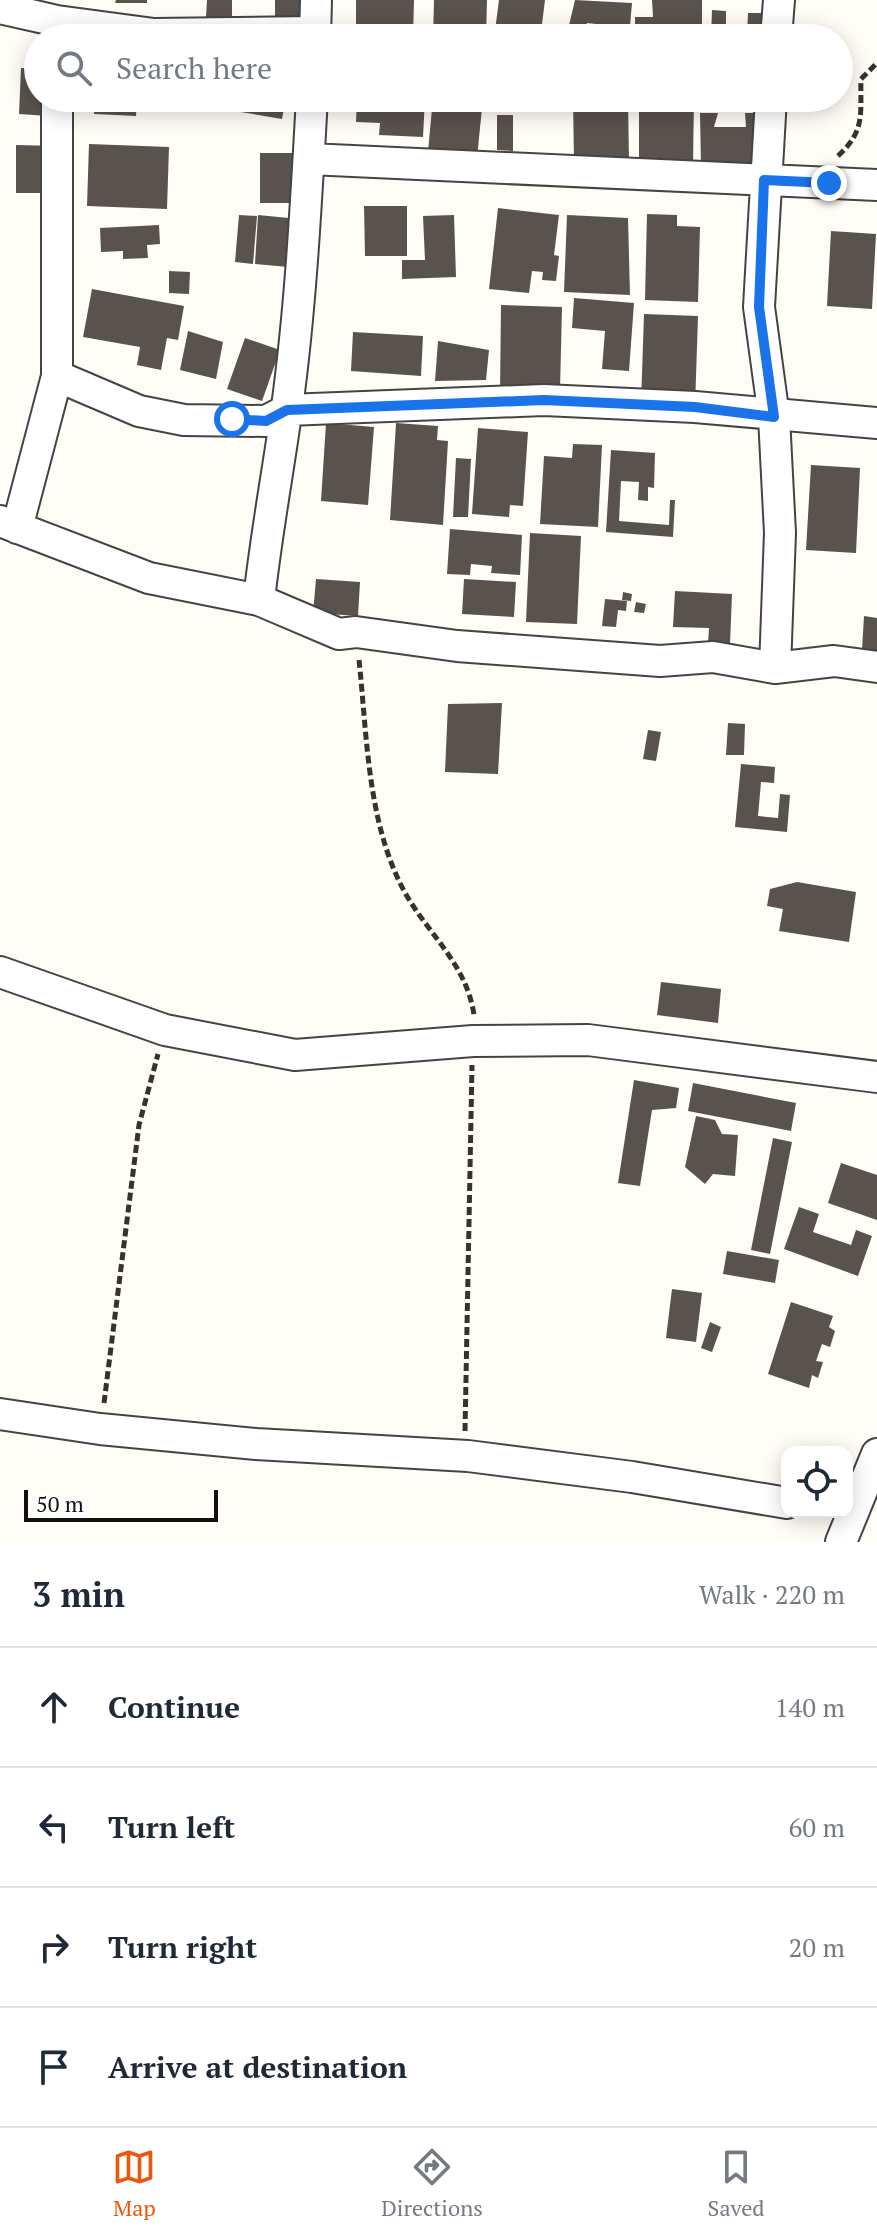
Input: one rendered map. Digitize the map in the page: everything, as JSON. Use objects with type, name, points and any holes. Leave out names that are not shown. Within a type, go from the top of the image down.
[{"type":"street","points":[[316,0],[316,24]]},
{"type":"street","points":[[777,24],[779,0]]},
{"type":"street","points":[[0,8],[85,24]]},
{"type":"street","points":[[57,112],[57,376],[8,524],[149,578],[259,600],[339,634],[356,632],[457,646],[660,661],[713,657],[775,668],[834,661],[877,667]]},
{"type":"street","points":[[259,600],[268,516],[287,410],[302,273],[311,112]]},
{"type":"street","points":[[770,112],[759,307],[774,417],[780,533],[775,668]]},
{"type":"street","points":[[309,159],[877,185]]},
{"type":"street","points":[[57,376],[139,411],[184,420],[266,421],[287,410],[544,400],[695,407],[774,417],[877,423]]},
{"type":"street","points":[[0,972],[165,1030],[295,1055],[473,1041],[588,1040],[877,1077]]},
{"type":"street","points":[[0,1414],[100,1429],[256,1444],[468,1456],[632,1477],[781,1502]]},
{"type":"street","points":[[853,1504],[877,1454]]},
{"type":"street","points":[[841,1542],[848,1518]]},
{"type":"path","points":[[829,183],[830,170],[854,140],[860,121],[861,79],[877,63]]},
{"type":"path","points":[[356,632],[373,786],[382,837],[400,884],[452,955],[463,978],[474,1017],[463,1381],[468,1456]]},
{"type":"path","points":[[100,1429],[139,1125],[165,1030]]},
{"type":"building","points":[[116,0],[147,0],[147,3],[115,3]]},
{"type":"building","points":[[207,0],[232,0],[232,18],[206,17]]},
{"type":"building","points":[[275,0],[307,0],[306,18],[275,17]]},
{"type":"building","points":[[356,0],[414,0],[413,24],[356,24]]},
{"type":"building","points":[[434,0],[487,0],[486,24],[433,24]]},
{"type":"building","points":[[499,0],[545,0],[542,24],[496,24]]},
{"type":"building","points":[[575,0],[632,3],[630,24],[569,24]]},
{"type":"building","points":[[652,0],[702,0],[702,24],[635,24],[635,17],[653,17]]},
{"type":"building","points":[[712,10],[726,11],[726,24],[712,24]]},
{"type":"building","points":[[748,13],[764,13],[764,24],[747,24]]},
{"type":"building","points":[[21,68],[24,68],[24,112],[49,112],[49,116],[19,114]]},
{"type":"building","points":[[94,112],[136,112],[136,116]]},
{"type":"building","points":[[241,112],[283,112],[282,119]]},
{"type":"building","points":[[356,112],[424,112],[423,137],[379,135],[380,123],[356,122]]},
{"type":"building","points":[[432,112],[482,112],[477,158],[427,162]]},
{"type":"building","points":[[573,112],[628,112],[629,162],[574,162]]},
{"type":"building","points":[[639,112],[694,112],[693,165],[639,164]]},
{"type":"building","points":[[700,113],[718,113],[714,127],[746,127],[745,113],[758,113],[759,166],[701,167]]},
{"type":"building","points":[[497,115],[513,115],[513,151],[497,150]]},
{"type":"building","points":[[89,144],[169,147],[167,209],[87,206]]},
{"type":"building","points":[[16,145],[57,146],[49,193],[16,193]]},
{"type":"building","points":[[260,153],[306,153],[306,203],[260,203]]},
{"type":"building","points":[[364,206],[407,206],[407,256],[365,256]]},
{"type":"building","points":[[498,208],[559,215],[554,255],[559,256],[556,281],[542,280],[543,272],[532,271],[529,293],[489,289]]},
{"type":"building","points":[[647,214],[677,215],[677,226],[700,227],[698,302],[645,300]]},
{"type":"building","points":[[239,215],[257,216],[253,264],[235,262]]},
{"type":"building","points":[[258,215],[299,219],[300,268],[255,264]]},
{"type":"building","points":[[454,215],[456,277],[402,279],[402,260],[425,260],[423,216]]},
{"type":"building","points":[[567,215],[628,218],[630,295],[564,292]]},
{"type":"building","points":[[159,225],[160,244],[147,245],[148,258],[123,259],[123,251],[101,252],[100,228]]},
{"type":"building","points":[[831,231],[876,234],[872,309],[827,306]]},
{"type":"building","points":[[169,271],[190,272],[189,294],[169,293]]},
{"type":"building","points":[[92,289],[184,306],[178,340],[167,338],[161,370],[137,365],[140,347],[83,337]]},
{"type":"building","points":[[574,298],[634,303],[629,371],[602,369],[605,331],[572,328]]},
{"type":"building","points":[[501,305],[562,307],[560,390],[500,392]]},
{"type":"building","points":[[644,314],[698,316],[695,407],[641,404]]},
{"type":"building","points":[[188,331],[223,342],[216,379],[180,370]]},
{"type":"building","points":[[353,332],[423,336],[421,376],[351,371]]},
{"type":"building","points":[[245,338],[280,350],[262,401],[227,389]]},
{"type":"building","points":[[438,341],[489,350],[486,380],[435,381]]},
{"type":"building","points":[[326,423],[374,427],[368,505],[321,501]]},
{"type":"building","points":[[396,423],[438,426],[437,440],[448,441],[443,525],[390,520]]},
{"type":"building","points":[[478,428],[528,432],[523,506],[510,505],[509,517],[472,514]]},
{"type":"building","points":[[573,444],[602,445],[598,527],[540,524],[544,456],[572,458]]},
{"type":"building","points":[[611,450],[655,453],[654,488],[648,487],[648,501],[638,500],[639,482],[621,481],[619,521],[669,525],[670,500],[675,500],[673,537],[606,532]]},
{"type":"building","points":[[456,458],[471,459],[468,517],[453,517]]},
{"type":"building","points":[[811,465],[860,468],[856,553],[806,550]]},
{"type":"building","points":[[450,529],[522,535],[520,575],[491,573],[492,566],[471,564],[470,575],[447,574]]},
{"type":"building","points":[[530,533],[581,536],[577,624],[526,622]]},
{"type":"building","points":[[316,579],[360,582],[358,616],[313,613]]},
{"type":"building","points":[[464,579],[516,582],[514,617],[462,614]]},
{"type":"building","points":[[675,591],[732,594],[730,644],[708,643],[709,628],[673,627]]},
{"type":"building","points":[[623,592],[632,594],[631,601],[622,600]]},
{"type":"building","points":[[605,599],[627,601],[626,611],[618,610],[616,627],[602,626]]},
{"type":"building","points":[[636,602],[646,604],[644,613],[634,612]]},
{"type":"building","points":[[864,616],[877,618],[877,651],[862,650]]},
{"type":"building","points":[[502,703],[498,774],[445,772],[448,704]]},
{"type":"building","points":[[728,723],[745,724],[744,755],[726,755]]},
{"type":"building","points":[[648,730],[661,732],[656,761],[643,759]]},
{"type":"building","points":[[741,764],[775,767],[774,783],[761,782],[758,816],[778,818],[780,794],[790,795],[787,832],[735,827]]},
{"type":"building","points":[[797,882],[856,892],[849,942],[779,931],[783,909],[767,906],[770,889]]},
{"type":"building","points":[[661,982],[721,989],[718,1023],[657,1015]]},
{"type":"building","points":[[634,1080],[679,1088],[676,1108],[652,1110],[640,1186],[618,1183]]},
{"type":"building","points":[[693,1083],[796,1103],[791,1131],[688,1111]]},
{"type":"building","points":[[696,1116],[715,1120],[722,1134],[738,1135],[735,1176],[713,1174],[705,1184],[685,1167]]},
{"type":"building","points":[[773,1138],[792,1142],[770,1254],[751,1250]]},
{"type":"building","points":[[841,1163],[877,1175],[877,1220],[828,1203]]},
{"type":"building","points":[[799,1207],[819,1214],[813,1232],[851,1245],[856,1230],[872,1236],[858,1276],[784,1249]]},
{"type":"building","points":[[727,1251],[779,1260],[775,1283],[723,1274]]},
{"type":"building","points":[[672,1289],[702,1293],[696,1342],[666,1338]]},
{"type":"building","points":[[791,1302],[833,1316],[829,1327],[835,1331],[830,1347],[822,1344],[816,1361],[823,1362],[818,1378],[812,1375],[809,1388],[768,1374]]},
{"type":"building","points":[[710,1322],[721,1327],[712,1352],[701,1348]]},
{"type":"route","points":[[232,419],[266,421],[287,410],[544,400],[695,407],[774,417],[759,307],[764,180],[829,183]]}]
